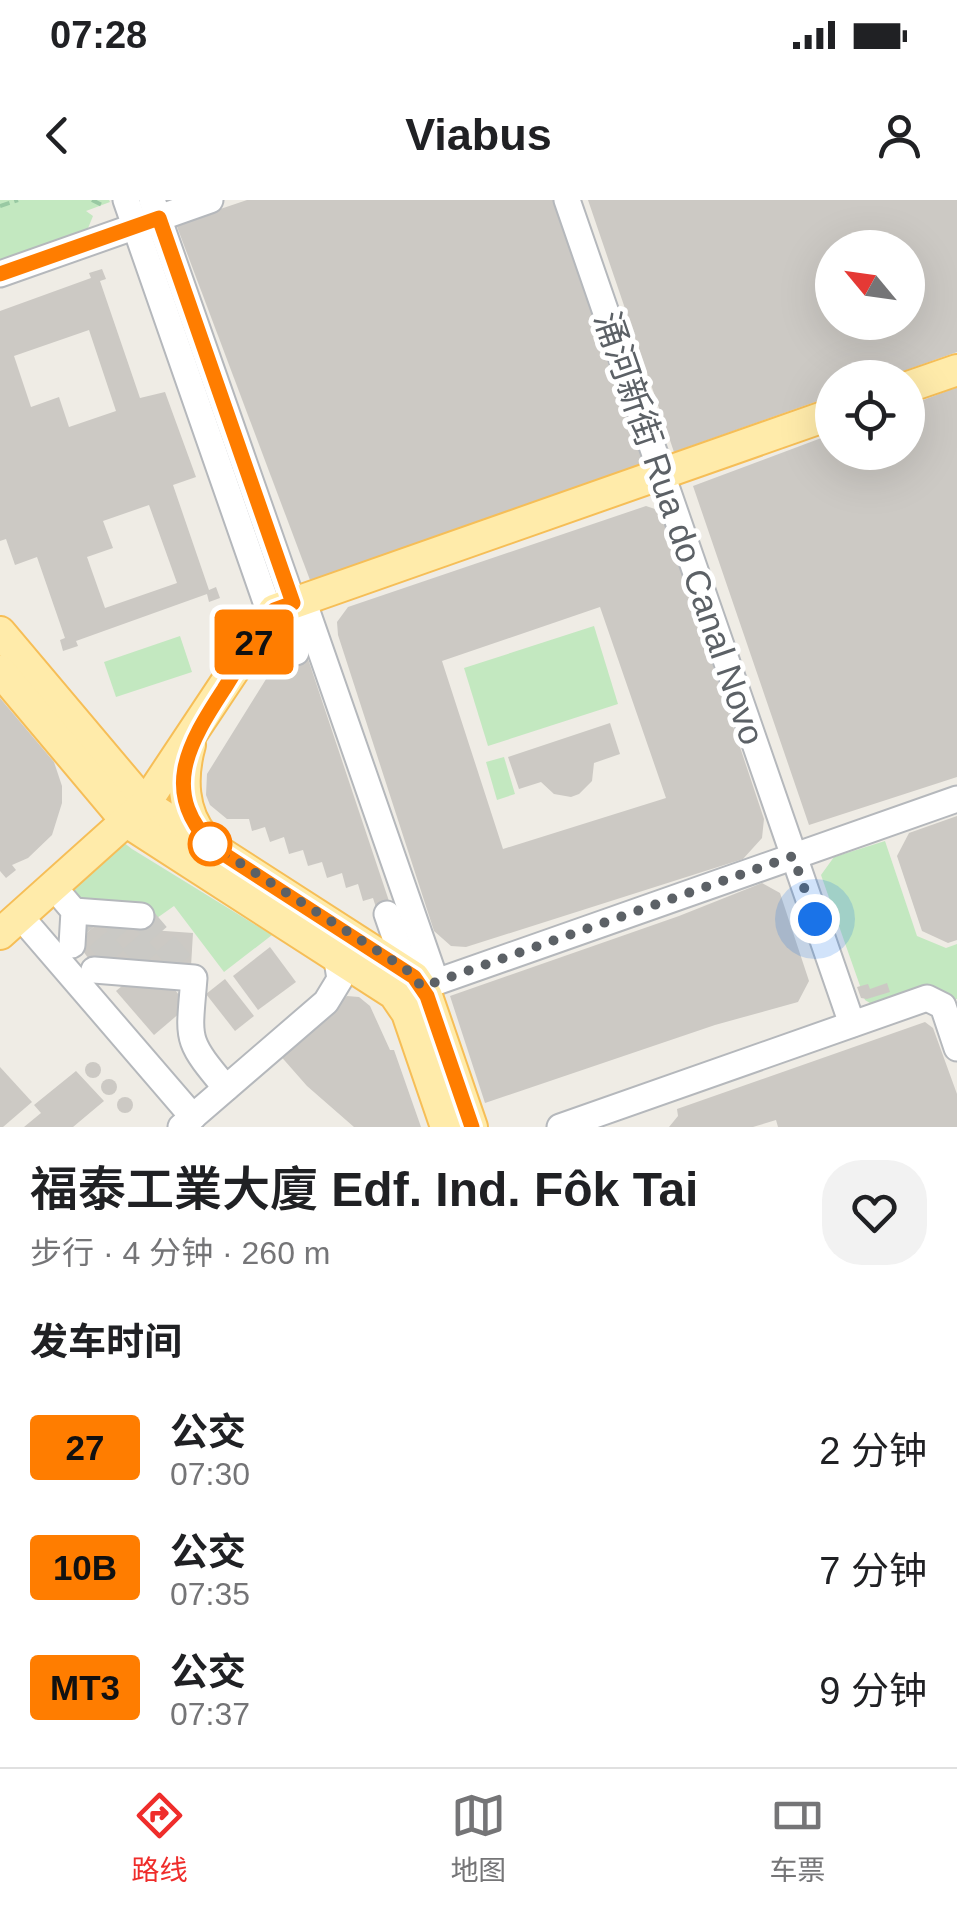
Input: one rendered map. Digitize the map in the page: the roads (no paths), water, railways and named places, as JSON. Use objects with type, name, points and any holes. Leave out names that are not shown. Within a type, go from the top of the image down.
[{"type":"main road","points":[[925,381],[957,370]]},
{"type":"main road","points":[[10,925],[136,813],[288,605],[815,420]]},
{"type":"main road","points":[[0,632],[136,813],[216,849],[421,979],[472,1127]]},
{"type":"main road","points":[[0,671],[136,813],[386,986],[401,1003],[446,1127]]},
{"type":"main road","points":[[192,737],[184,778],[188,810],[202,836],[216,849]]},
{"type":"main road","points":[[421,979],[416,1008],[432,1059],[436,1096]]},
{"type":"street","points":[[0,274],[149,215],[210,200]]},
{"type":"street","name":"涌河新街 Rua do Canal Novo","points":[[567,200],[852,1024]]},
{"type":"street","points":[[115,203],[149,215]]},
{"type":"street","points":[[149,215],[266,602],[288,605]]},
{"type":"street","points":[[288,605],[296,652]]},
{"type":"street","points":[[288,605],[421,979]]},
{"type":"street","points":[[421,979],[957,798]]},
{"type":"street","points":[[54,886],[74,911],[72,944]]},
{"type":"street","points":[[74,911],[141,916]]},
{"type":"street","points":[[387,914],[421,979]]},
{"type":"street","points":[[10,925],[187,1122],[335,991],[340,966],[336,954]]},
{"type":"street","points":[[94,970],[194,978],[190,1037],[194,1049],[226,1088]]},
{"type":"street","points":[[560,1127],[852,1024],[946,1000],[957,1048]]},
{"type":"tunnel","points":[[74,911],[128,973]]},
{"type":"tunnel","points":[[108,913],[161,975]]},
{"type":"tunnel","points":[[141,916],[194,978]]}]
